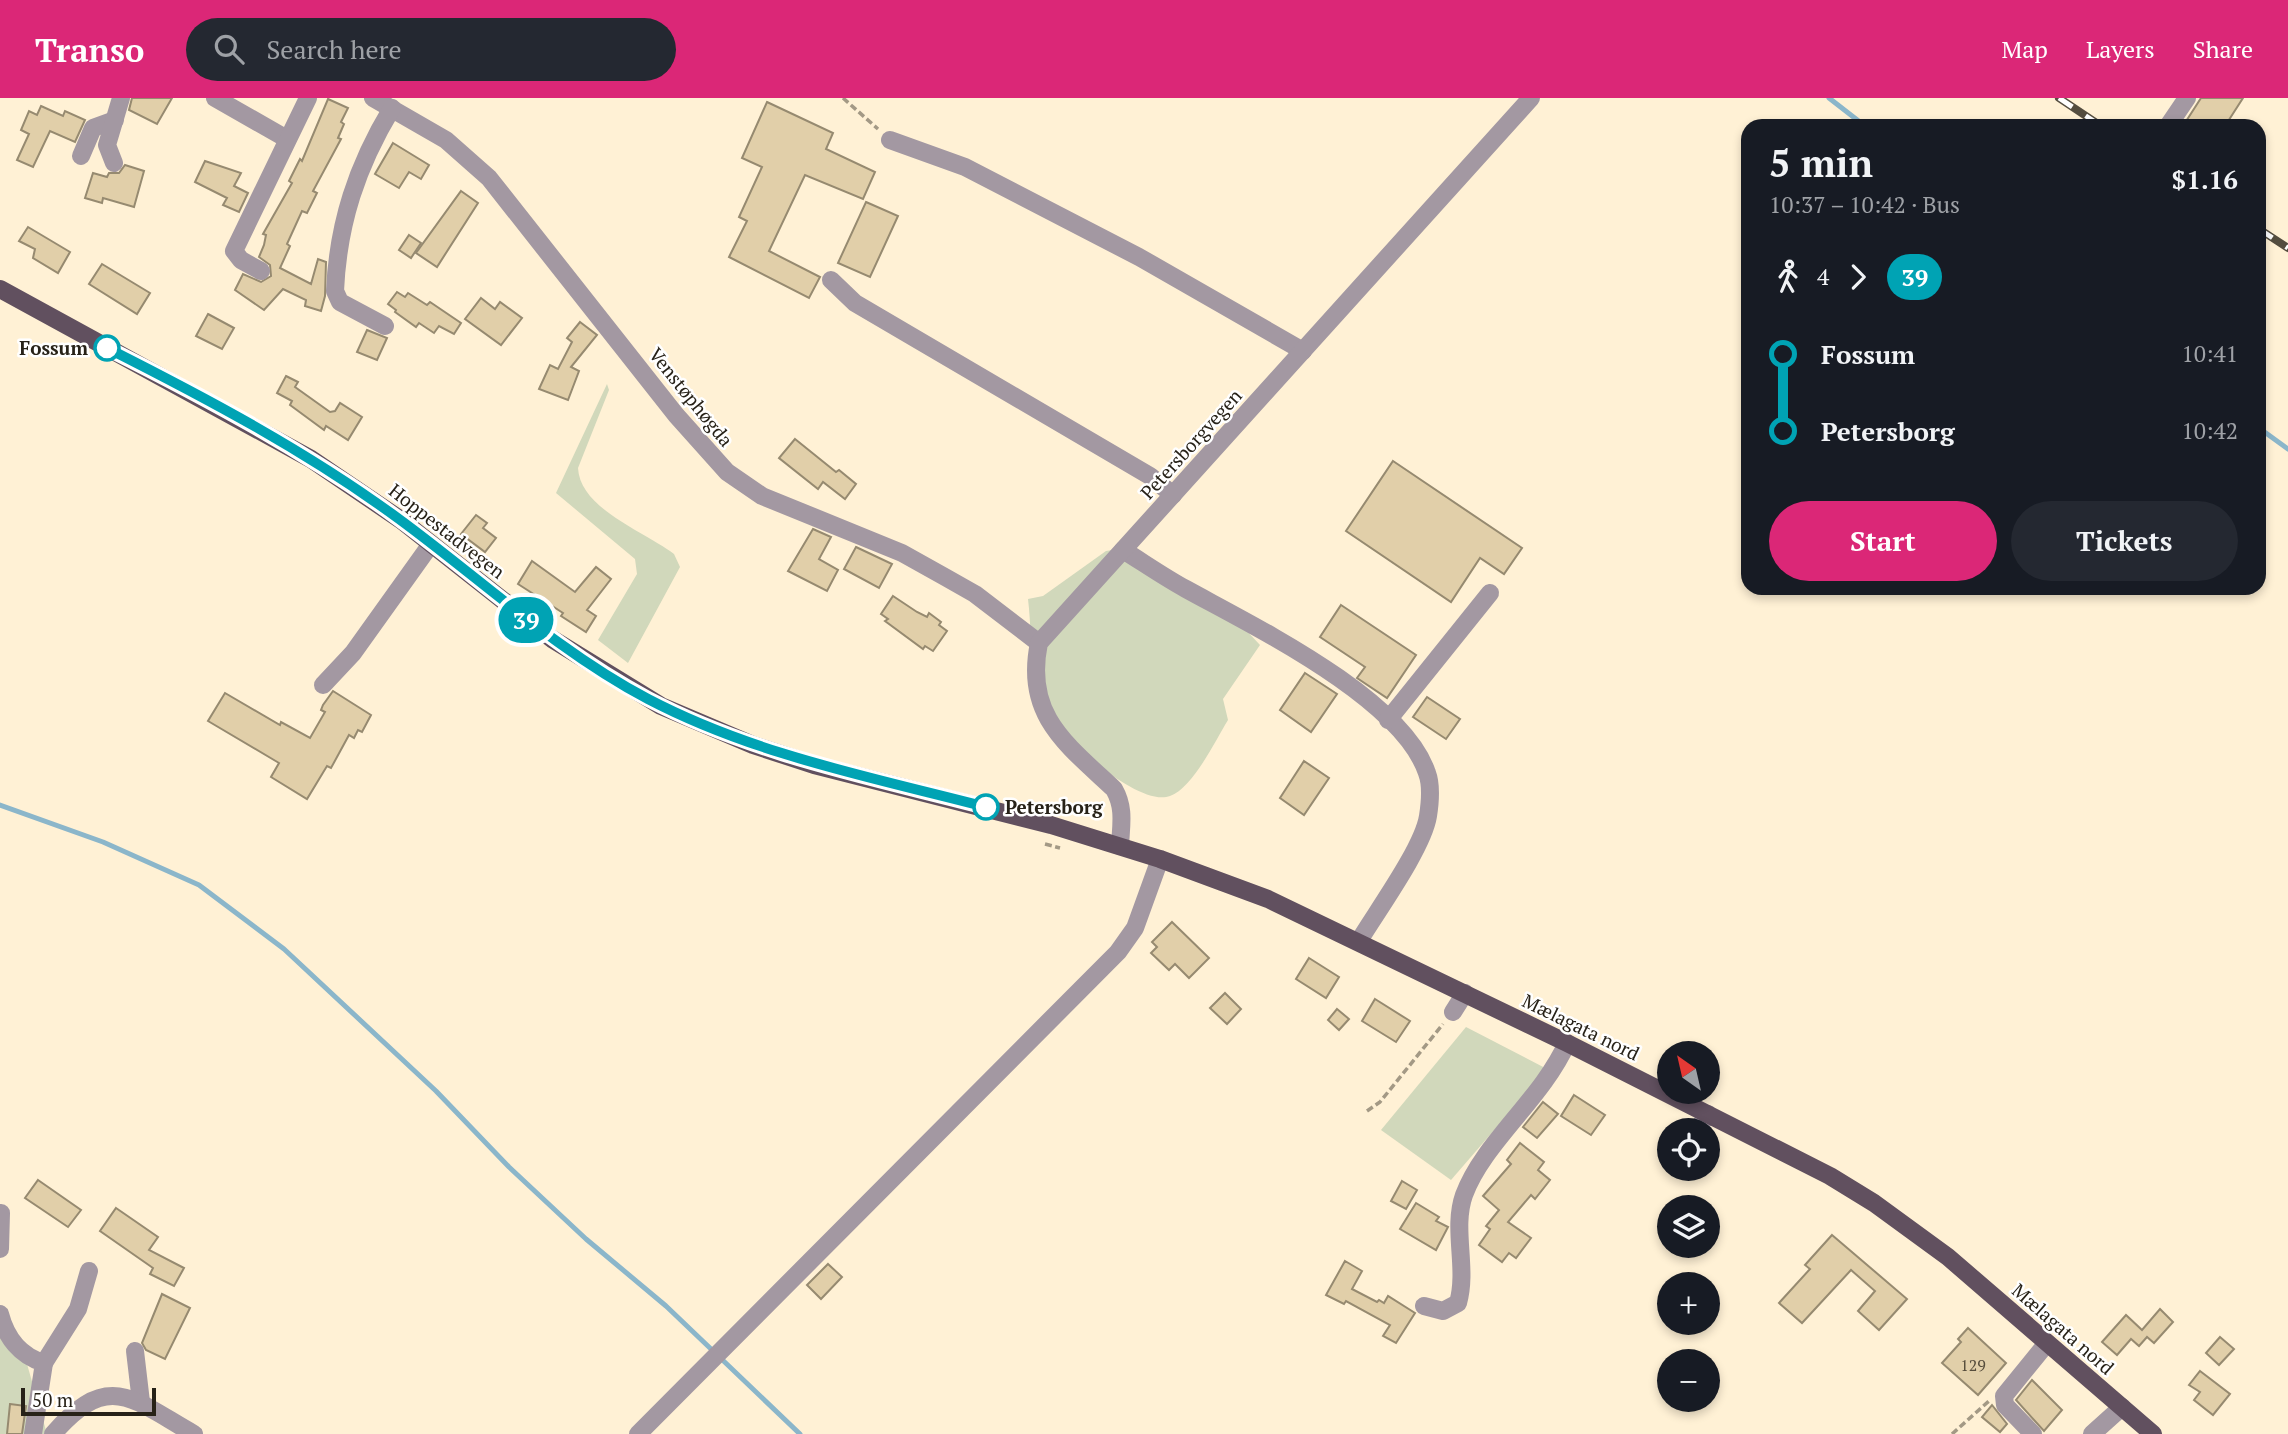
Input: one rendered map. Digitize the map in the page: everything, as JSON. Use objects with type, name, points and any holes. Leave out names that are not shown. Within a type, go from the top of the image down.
[{"type":"main road","name":"Hoppestadvegen","points":[[0,289],[266,432],[358,490],[582,660],[635,692],[712,729],[814,765],[1010,814],[1120,846]]},
{"type":"main road","name":"Mælagata nord","points":[[1120,846],[1268,899],[1359,941],[1830,1175],[1874,1203],[1948,1257],[2153,1434]]},
{"type":"street","points":[[114,163],[107,145],[121,98]]},
{"type":"street","points":[[215,98],[287,139]]},
{"type":"street","points":[[261,271],[241,260],[234,251],[308,98]]},
{"type":"street","name":"Venstøphøgda","points":[[373,98],[446,140],[489,178],[676,415],[727,472],[762,496],[902,553],[975,594],[1040,643]]},
{"type":"street","name":"Petersborgvegen","points":[[1040,643],[1531,98]]},
{"type":"street","points":[[2173,119],[2187,98]]},
{"type":"street","points":[[385,326],[340,302],[335,290],[349,196],[357,172],[391,108]]},
{"type":"street","points":[[81,156],[93,128],[115,120]]},
{"type":"street","points":[[890,139],[965,167],[1139,257],[1303,351]]},
{"type":"street","points":[[831,281],[855,303],[1150,476],[1173,495]]},
{"type":"street","points":[[323,685],[353,653],[431,544]]},
{"type":"street","points":[[1123,550],[1185,589],[1286,642],[1349,686],[1388,720],[1417,751],[1428,775],[1427,820],[1416,845],[1359,941]]},
{"type":"street","points":[[1388,720],[1490,593]]},
{"type":"street","points":[[1040,643],[1034,668],[1041,705],[1052,729],[1114,789],[1120,799],[1120,846]]},
{"type":"street","points":[[638,1434],[706,1362],[1118,952],[1135,928],[1160,859]]},
{"type":"street","points":[[1453,1012],[1465,993]]},
{"type":"street","points":[[1424,1306],[1443,1311],[1458,1303],[1462,1290],[1461,1222],[1464,1195],[1483,1161],[1546,1082],[1567,1043]]},
{"type":"street","points":[[1706,1118],[1709,1114]]},
{"type":"street","points":[[0,1249],[1,1213]]},
{"type":"street","points":[[33,1434],[44,1363],[78,1309],[89,1271]]},
{"type":"street","points":[[0,1314],[3,1328],[21,1351],[44,1363]]},
{"type":"street","points":[[2033,1434],[2005,1405],[2004,1396],[2047,1343]]},
{"type":"street","points":[[135,1351],[141,1402]]},
{"type":"street","points":[[53,1434],[75,1409],[98,1398],[117,1396],[141,1402],[194,1434]]},
{"type":"street","points":[[2092,1434],[2122,1408]]},
{"type":"path","points":[[843,98],[890,139]]},
{"type":"path","points":[[1045,844],[1069,850]]},
{"type":"path","points":[[1367,1111],[1380,1102],[1453,1012]]},
{"type":"path","points":[[1952,1434],[1988,1402],[2004,1396]]},
{"type":"green space","points":[[607,384],[609,390],[578,468],[581,483],[601,507],[674,554],[680,567],[628,663],[598,640],[637,574],[635,559],[556,493]]},
{"type":"green space","points":[[1118,549],[1214,596],[1260,645],[1223,699],[1228,720],[1210,751],[1187,784],[1170,796],[1157,797],[1142,793],[1108,773],[1077,746],[1052,712],[1034,665],[1028,599],[1043,596],[1106,551]]},
{"type":"green space","points":[[1466,1027],[1547,1069],[1451,1180],[1381,1130]]},
{"type":"green space","points":[[0,1324],[25,1357],[47,1434],[0,1434]]},
{"type":"building","points":[[132,98],[172,98],[157,124],[129,110]]},
{"type":"building","points":[[2201,98],[2243,98],[2230,119],[2188,119]]},
{"type":"building","points":[[328,99],[348,108],[341,122],[344,124],[338,138],[341,139],[313,191],[317,193],[307,213],[302,211],[287,244],[290,246],[280,268],[311,284],[318,259],[326,262],[325,296],[321,311],[305,306],[306,300],[283,289],[264,310],[235,290],[243,274],[261,282],[271,276],[270,265],[259,257],[266,235],[263,234],[292,183],[289,181],[300,159],[302,161]]},
{"type":"building","points":[[767,102],[833,133],[826,149],[875,172],[863,199],[805,175],[769,251],[820,277],[809,298],[729,257],[747,221],[739,217],[762,167],[742,158]]},
{"type":"building","points":[[41,106],[63,116],[65,111],[85,120],[75,142],[50,131],[33,167],[17,160],[29,134],[21,130],[29,111],[37,115]]},
{"type":"building","points":[[393,143],[429,165],[421,179],[409,172],[399,188],[375,174]]},
{"type":"building","points":[[205,161],[241,173],[234,186],[248,193],[239,212],[223,205],[227,198],[195,182]]},
{"type":"building","points":[[125,165],[144,171],[134,207],[103,198],[102,203],[85,198],[93,173],[107,177],[109,173],[119,173]]},
{"type":"building","points":[[461,191],[478,203],[437,267],[416,253]]},
{"type":"building","points":[[866,202],[898,216],[870,277],[838,263]]},
{"type":"building","points":[[28,227],[70,252],[58,273],[33,258],[35,249],[19,241]]},
{"type":"building","points":[[409,235],[421,243],[411,258],[399,250]]},
{"type":"building","points":[[102,264],[150,293],[137,314],[89,284]]},
{"type":"building","points":[[397,292],[405,297],[408,293],[427,305],[430,302],[461,323],[454,334],[439,326],[434,333],[419,323],[416,327],[388,304]]},
{"type":"building","points":[[481,298],[495,309],[500,302],[522,318],[501,345],[465,319]]},
{"type":"building","points":[[208,314],[234,328],[222,349],[196,336]]},
{"type":"building","points":[[580,322],[597,335],[571,367],[579,371],[568,400],[539,389],[550,365],[558,369],[572,342],[567,338]]},
{"type":"building","points":[[367,330],[387,338],[377,360],[357,352]]},
{"type":"building","points":[[286,376],[298,382],[295,387],[330,412],[335,411],[340,403],[362,417],[348,440],[326,426],[324,430],[290,405],[292,401],[277,393]]},
{"type":"building","points":[[795,439],[836,472],[839,470],[856,484],[845,499],[823,482],[818,489],[779,458]]},
{"type":"building","points":[[1393,461],[1522,548],[1504,574],[1480,558],[1451,602],[1346,531]]},
{"type":"building","points":[[476,515],[487,523],[483,528],[496,538],[485,552],[461,534]]},
{"type":"building","points":[[813,529],[831,537],[819,559],[838,570],[827,591],[788,571]]},
{"type":"building","points":[[856,547],[892,564],[879,588],[844,569]]},
{"type":"building","points":[[532,561],[575,592],[596,567],[611,579],[587,610],[596,616],[586,632],[561,616],[563,613],[518,584]]},
{"type":"building","points":[[893,596],[917,612],[927,617],[929,613],[941,622],[939,625],[947,631],[933,651],[925,646],[923,649],[885,621],[888,619],[881,614]]},
{"type":"building","points":[[1341,605],[1416,655],[1387,698],[1357,678],[1365,667],[1320,637]]},
{"type":"building","points":[[1305,673],[1337,694],[1311,732],[1280,710]]},
{"type":"building","points":[[333,691],[371,715],[362,732],[358,730],[354,738],[349,735],[331,768],[327,766],[307,799],[271,777],[279,763],[208,721],[225,693],[280,725],[281,722],[310,738],[325,712],[321,710],[323,705]]},
{"type":"building","points":[[1427,697],[1460,719],[1446,739],[1413,717]]},
{"type":"building","points":[[1304,761],[1329,778],[1304,815],[1280,798]]},
{"type":"building","points":[[1172,922],[1209,958],[1189,978],[1175,964],[1169,970],[1151,953],[1157,947],[1152,942]]},
{"type":"building","points":[[1309,958],[1339,977],[1326,998],[1296,979]]},
{"type":"building","points":[[1225,993],[1241,1009],[1227,1024],[1210,1008]]},
{"type":"building","points":[[1375,999],[1410,1021],[1396,1042],[1362,1021]]},
{"type":"building","points":[[1337,1009],[1349,1019],[1339,1030],[1328,1020]]},
{"type":"building","points":[[1574,1095],[1605,1115],[1591,1135],[1561,1116]]},
{"type":"building","points":[[1543,1102],[1558,1114],[1537,1138],[1523,1127]]},
{"type":"building","points":[[1520,1143],[1544,1162],[1538,1170],[1550,1180],[1535,1199],[1531,1195],[1508,1222],[1531,1238],[1516,1258],[1509,1253],[1502,1262],[1479,1245],[1490,1229],[1486,1226],[1499,1210],[1483,1196],[1511,1164],[1507,1160]]},
{"type":"building","points":[[38,1180],[81,1210],[68,1227],[25,1198]]},
{"type":"building","points":[[1402,1181],[1417,1190],[1406,1209],[1391,1201]]},
{"type":"building","points":[[1416,1203],[1439,1217],[1436,1221],[1448,1227],[1436,1250],[1400,1229]]},
{"type":"building","points":[[116,1208],[158,1237],[149,1250],[184,1268],[174,1286],[150,1274],[153,1268],[100,1231]]},
{"type":"building","points":[[1832,1235],[1907,1299],[1879,1330],[1858,1311],[1875,1291],[1851,1270],[1802,1323],[1779,1303],[1810,1269],[1805,1265]]},
{"type":"building","points":[[1345,1261],[1362,1271],[1352,1289],[1377,1302],[1379,1300],[1384,1303],[1388,1296],[1415,1313],[1396,1343],[1383,1336],[1390,1325],[1346,1301],[1344,1304],[1326,1295]]},
{"type":"building","points":[[828,1264],[842,1277],[821,1299],[807,1285]]},
{"type":"building","points":[[162,1294],[190,1308],[165,1359],[146,1350],[142,1343]]},
{"type":"building","points":[[2160,1309],[2173,1322],[2154,1343],[2147,1337],[2139,1346],[2131,1339],[2117,1355],[2102,1342],[2126,1315],[2142,1330]]},
{"type":"building","points":[[1968,1328],[2006,1363],[1978,1395],[1942,1363],[1961,1342],[1958,1339]]},
{"type":"building","points":[[2220,1337],[2234,1349],[2219,1365],[2206,1353]]},
{"type":"building","points":[[2200,1371],[2230,1394],[2213,1415],[2194,1400],[2200,1392],[2189,1385]]},
{"type":"building","points":[[2032,1380],[2062,1410],[2044,1431],[2016,1400]]},
{"type":"building","points":[[10,1404],[26,1406],[22,1434],[7,1434]]},
{"type":"building","points":[[1992,1405],[2007,1424],[2000,1432],[1982,1417]]},
{"type":"waterway","points":[[1829,98],[1856,119]]},
{"type":"waterway","points":[[2266,433],[2288,449]]},
{"type":"waterway","points":[[0,805],[103,842],[199,885],[284,949],[436,1091],[509,1167],[586,1239],[666,1306],[800,1434]]},
{"type":"railway","points":[[2059,98],[2090,119]]},
{"type":"railway","points":[[2266,234],[2288,248]]},
{"type":"bus line","name":"39","points":[[107,348],[266,432],[311,459],[401,520],[552,639],[648,699],[712,729],[814,765],[986,807]]},
{"type":"place","name":"Fossum","points":[[107,348]]},
{"type":"place","name":"Petersborg","points":[[986,807]]}]
